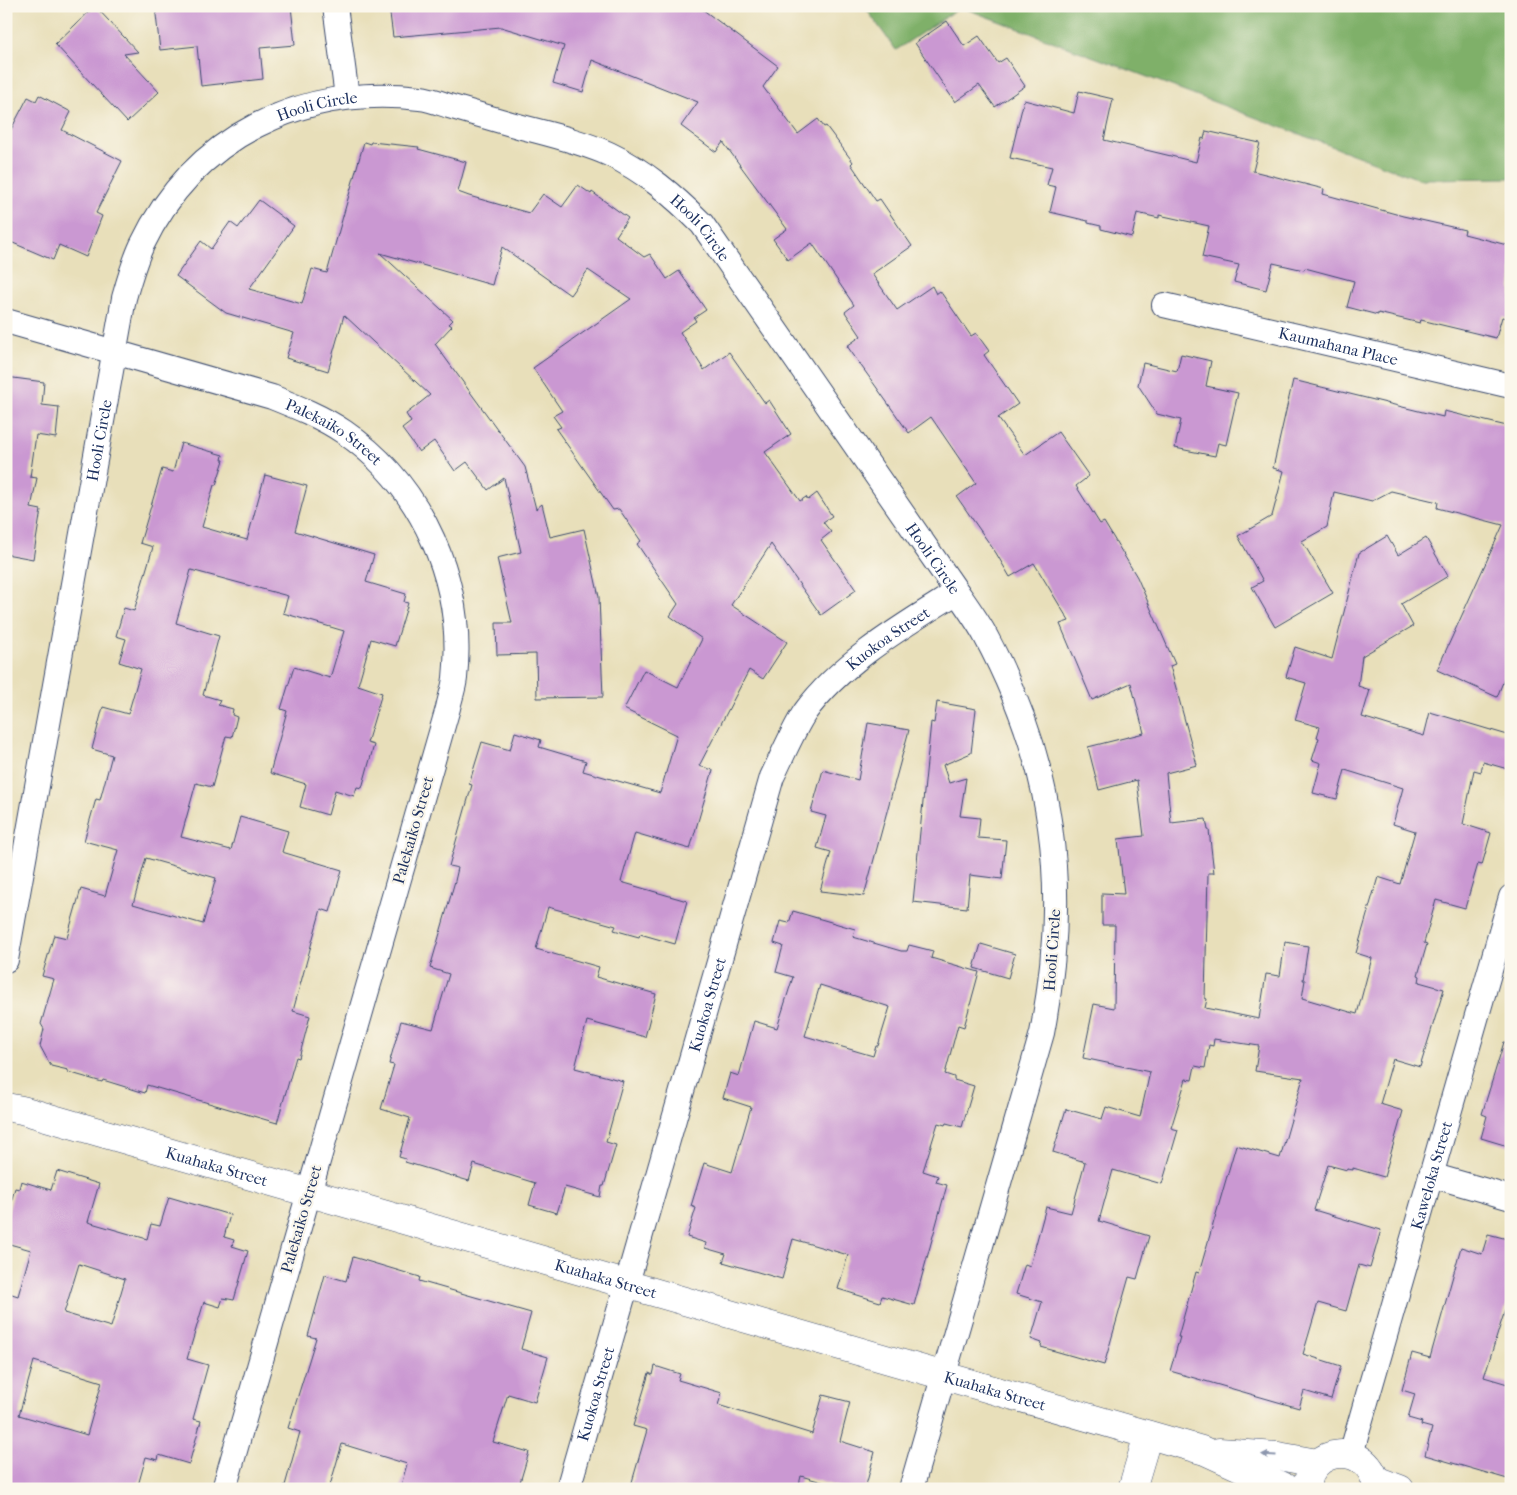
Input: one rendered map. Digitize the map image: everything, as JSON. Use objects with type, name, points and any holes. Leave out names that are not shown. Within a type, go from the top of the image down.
[{"type":"street","points":[[335,6],[347,97]]},
{"type":"street","name":"Hooli Circle","points":[[6,960],[124,298],[134,263],[162,209],[202,162],[242,132],[267,119],[317,102],[347,97],[383,95],[422,98],[570,141],[607,153],[621,160],[669,192],[707,231],[957,592],[983,631],[1006,677],[1034,750],[1042,784],[1055,864],[1056,913],[1050,990],[1042,1033],[912,1489]]},
{"type":"street","name":"Kaumahana Place","points":[[1164,305],[1511,386]]},
{"type":"street","name":"Palekaiko Street","points":[[6,321],[272,397],[309,412],[343,431],[363,446],[383,465],[402,488],[432,536],[447,578],[454,620],[456,649],[455,679],[448,708],[224,1489]]},
{"type":"street","name":"Kuokoa Street","points":[[568,1489],[772,777],[805,713],[846,668],[876,645],[957,592]]},
{"type":"street","name":"Kaweloka Street","points":[[1351,1454],[1511,897]]},
{"type":"street","name":"Kuahaka Street","points":[[6,1107],[627,1283],[1205,1451],[1288,1489]]},
{"type":"street","points":[[1432,1175],[1511,1198]]},
{"type":"street","points":[[1132,1489],[1148,1435]]},
{"type":"street","name":"Kuahaka Street","points":[[1205,1451],[1278,1456],[1318,1463]]},
{"type":"street","points":[[1308,1489],[1310,1473],[1318,1463],[1328,1456],[1340,1454],[1351,1454],[1362,1460],[1384,1486]]},
{"type":"green space","points":[[864,6],[1511,6],[1511,178],[1419,179],[961,7],[896,50]]},
{"type":"building","points":[[95,6],[138,52],[124,54],[159,92],[127,122],[55,44]]},
{"type":"building","points":[[155,6],[291,6],[295,45],[260,48],[263,79],[201,86],[197,46],[160,50]]},
{"type":"building","points":[[389,6],[698,6],[778,66],[763,87],[798,134],[818,119],[824,127],[826,126],[853,162],[851,164],[876,201],[880,199],[912,246],[872,274],[897,310],[932,286],[936,294],[940,291],[971,336],[976,333],[989,351],[984,355],[1018,404],[998,418],[1025,455],[1058,432],[1089,476],[1076,486],[1100,524],[1104,522],[1137,577],[1175,664],[1170,666],[1197,765],[1166,773],[1171,823],[1206,819],[1209,830],[1214,873],[1208,873],[1205,998],[1207,999],[1205,1008],[1259,1019],[1266,974],[1280,976],[1285,942],[1308,946],[1302,998],[1357,1014],[1372,958],[1356,953],[1378,877],[1400,884],[1415,831],[1393,824],[1403,788],[1345,770],[1337,799],[1313,793],[1321,763],[1312,760],[1319,738],[1317,737],[1320,727],[1295,720],[1306,683],[1286,677],[1295,647],[1332,659],[1359,553],[1387,536],[1398,555],[1426,538],[1448,576],[1401,604],[1413,626],[1362,656],[1358,686],[1370,690],[1362,717],[1424,736],[1430,712],[1511,736],[1511,770],[1483,762],[1481,772],[1474,770],[1463,824],[1491,833],[1482,865],[1478,864],[1465,908],[1436,900],[1424,943],[1427,944],[1418,975],[1420,976],[1419,982],[1444,989],[1420,1067],[1393,1059],[1380,1104],[1403,1111],[1384,1177],[1353,1168],[1353,1170],[1347,1170],[1328,1165],[1314,1210],[1381,1230],[1370,1268],[1359,1265],[1346,1311],[1318,1303],[1303,1354],[1341,1366],[1331,1399],[1304,1391],[1299,1408],[1170,1371],[1196,1272],[1199,1273],[1236,1145],[1280,1158],[1303,1078],[1255,1071],[1259,1046],[1214,1039],[1213,1046],[1209,1045],[1205,1068],[1195,1066],[1192,1080],[1186,1079],[1171,1128],[1178,1130],[1162,1184],[1113,1170],[1099,1221],[1149,1236],[1137,1279],[1129,1277],[1104,1365],[1041,1347],[1042,1343],[1031,1339],[1042,1302],[1016,1294],[1025,1264],[1030,1266],[1046,1207],[1071,1213],[1085,1162],[1053,1152],[1066,1109],[1102,1119],[1106,1107],[1140,1117],[1150,1072],[1083,1058],[1094,1004],[1114,1008],[1115,925],[1102,925],[1102,893],[1124,894],[1118,839],[1144,836],[1137,780],[1099,790],[1088,747],[1144,733],[1131,683],[1092,700],[1060,624],[1069,621],[1034,563],[1010,577],[996,553],[957,497],[976,483],[931,417],[909,433],[847,346],[861,336],[845,312],[854,305],[812,243],[788,260],[773,239],[787,229],[723,142],[716,152],[681,126],[698,102],[592,60],[583,92],[553,83],[564,46],[501,27],[393,37]]},
{"type":"building","points":[[947,21],[964,46],[979,36],[998,63],[1006,58],[1025,86],[995,107],[979,85],[955,102],[915,43]]},
{"type":"building","points":[[1079,91],[1113,99],[1104,140],[1196,162],[1202,138],[1204,139],[1206,131],[1260,143],[1253,171],[1324,189],[1323,194],[1403,216],[1465,230],[1464,234],[1511,246],[1511,319],[1502,317],[1496,338],[1421,320],[1420,323],[1378,313],[1378,315],[1347,307],[1354,281],[1305,268],[1304,270],[1273,263],[1266,290],[1234,282],[1239,265],[1202,257],[1209,226],[1159,215],[1159,218],[1137,213],[1132,237],[1101,229],[1101,226],[1088,223],[1088,221],[1050,212],[1056,187],[1047,185],[1052,167],[1010,158],[1024,100],[1074,113]]},
{"type":"building","points":[[39,95],[71,112],[62,130],[122,161],[96,213],[102,216],[86,257],[59,245],[53,260],[6,240],[6,139],[28,97],[36,101]]},
{"type":"building","points":[[364,142],[419,147],[418,149],[466,162],[458,192],[469,196],[529,213],[543,194],[562,207],[578,185],[591,194],[592,192],[628,218],[616,236],[644,257],[650,254],[667,279],[679,271],[706,310],[694,318],[696,321],[680,332],[704,370],[729,352],[765,403],[769,400],[791,434],[765,452],[800,501],[806,497],[808,500],[817,493],[832,516],[823,522],[831,532],[821,540],[856,590],[821,615],[771,544],[731,605],[787,642],[763,679],[749,670],[699,766],[713,770],[690,849],[635,833],[621,882],[687,901],[675,944],[640,934],[639,937],[614,930],[616,926],[548,907],[536,949],[599,967],[596,977],[656,994],[645,1037],[587,1021],[575,1068],[623,1081],[606,1142],[616,1145],[600,1197],[565,1187],[557,1213],[529,1205],[535,1183],[474,1164],[469,1181],[405,1162],[406,1159],[399,1157],[410,1118],[381,1109],[394,1065],[389,1064],[401,1021],[433,1029],[449,974],[430,968],[458,868],[449,866],[472,785],[469,784],[482,742],[510,750],[515,732],[541,740],[539,747],[586,761],[583,771],[660,793],[677,735],[624,709],[644,670],[678,687],[702,639],[670,616],[678,604],[637,544],[641,541],[619,509],[613,510],[556,429],[561,427],[553,416],[562,411],[533,368],[631,299],[588,270],[570,295],[502,247],[492,285],[380,253],[453,320],[449,324],[452,326],[435,344],[525,467],[536,509],[542,504],[550,537],[584,529],[599,597],[603,697],[537,698],[536,654],[497,655],[496,623],[512,623],[497,558],[521,552],[504,478],[488,490],[467,462],[455,471],[434,441],[419,452],[402,429],[411,422],[406,414],[430,395],[344,315],[328,371],[286,358],[294,333],[226,313],[176,276],[201,241],[211,249],[230,222],[238,228],[259,200],[294,226],[249,289],[302,304],[312,269],[327,273]]},
{"type":"building","points":[[1181,354],[1211,361],[1206,386],[1238,393],[1226,445],[1218,443],[1215,456],[1175,448],[1181,420],[1157,414],[1138,385],[1143,363],[1177,371]]},
{"type":"building","points":[[6,377],[44,382],[42,405],[59,407],[56,438],[36,435],[30,477],[37,478],[31,508],[41,510],[33,559],[6,554]]},
{"type":"building","points":[[1293,380],[1443,417],[1444,411],[1511,427],[1511,679],[1505,677],[1497,697],[1437,670],[1503,525],[1437,508],[1438,502],[1391,491],[1372,501],[1334,492],[1327,527],[1302,541],[1333,593],[1275,627],[1252,587],[1263,581],[1238,536],[1272,516],[1284,471],[1273,468]]},
{"type":"building","points":[[181,443],[223,455],[222,460],[224,460],[216,485],[214,485],[202,527],[247,540],[265,475],[307,486],[295,531],[374,555],[366,582],[406,594],[404,602],[408,603],[395,646],[371,639],[358,685],[382,693],[367,743],[374,745],[362,788],[357,787],[354,796],[335,790],[328,815],[300,807],[306,784],[270,773],[287,711],[281,709],[294,667],[330,678],[344,631],[283,613],[288,596],[191,570],[176,623],[219,636],[203,695],[220,700],[218,705],[233,709],[232,715],[237,717],[232,737],[226,736],[212,787],[196,783],[181,837],[231,850],[240,817],[288,831],[282,852],[342,870],[330,912],[321,909],[293,1011],[310,1016],[299,1058],[296,1057],[277,1123],[147,1085],[145,1093],[68,1072],[68,1070],[51,1066],[40,1046],[44,1029],[41,1024],[54,979],[42,976],[54,935],[67,938],[81,889],[105,896],[118,850],[84,841],[96,799],[100,800],[112,755],[92,749],[103,707],[128,714],[141,669],[119,662],[126,639],[116,636],[124,608],[134,611],[153,547],[140,543],[162,469],[173,472]],"holes":[[[146,858],[216,878],[203,924],[133,904]]]},
{"type":"building","points":[[937,702],[976,709],[971,753],[943,765],[949,783],[966,778],[960,816],[980,818],[978,838],[1006,840],[1002,879],[970,875],[967,908],[913,902],[931,722],[934,723]]},
{"type":"building","points":[[868,723],[909,730],[864,896],[820,891],[831,852],[817,848],[826,816],[811,812],[823,770],[858,780]]},
{"type":"building","points":[[793,911],[855,929],[853,937],[901,951],[907,951],[909,945],[933,951],[931,958],[979,972],[964,1027],[958,1025],[945,1074],[954,1077],[954,1080],[974,1086],[962,1127],[938,1123],[923,1171],[938,1176],[936,1182],[947,1185],[914,1305],[882,1296],[880,1302],[838,1289],[848,1255],[793,1239],[782,1279],[723,1262],[726,1254],[705,1248],[706,1243],[687,1237],[696,1208],[691,1206],[704,1163],[732,1172],[751,1107],[723,1098],[730,1073],[739,1076],[754,1021],[777,1028],[793,977],[776,972],[783,946],[774,943],[780,921],[789,923]],"holes":[[[820,985],[890,1007],[873,1056],[805,1036]]]},
{"type":"building","points":[[981,944],[1015,954],[1008,978],[974,968]]},
{"type":"building","points":[[1504,1042],[1511,1043],[1511,1147],[1481,1138],[1487,1116],[1482,1114]]},
{"type":"building","points":[[57,1171],[99,1184],[88,1222],[147,1239],[151,1224],[160,1226],[169,1197],[230,1215],[224,1237],[234,1240],[232,1246],[248,1251],[234,1300],[223,1298],[220,1307],[204,1302],[187,1359],[208,1365],[193,1419],[201,1421],[189,1464],[159,1455],[158,1460],[146,1457],[137,1489],[6,1489],[6,1292],[18,1296],[31,1250],[6,1243],[6,1220],[15,1188],[19,1189],[21,1181],[51,1190]],"holes":[[[79,1264],[125,1279],[111,1327],[64,1313]],[[34,1361],[102,1382],[87,1435],[19,1415]]]},
{"type":"building","points":[[1488,1234],[1511,1240],[1511,1291],[1484,1377],[1511,1385],[1511,1480],[1425,1455],[1432,1428],[1421,1425],[1422,1422],[1408,1418],[1415,1394],[1402,1390],[1412,1353],[1430,1358],[1461,1247],[1482,1254]]},
{"type":"building","points":[[353,1257],[420,1277],[419,1281],[531,1313],[521,1349],[548,1357],[535,1402],[508,1394],[493,1442],[529,1452],[518,1489],[400,1489],[407,1464],[342,1444],[329,1489],[284,1489],[300,1432],[288,1428],[316,1338],[308,1336],[325,1275],[346,1281]]},
{"type":"building","points":[[655,1366],[680,1374],[678,1380],[722,1393],[718,1405],[812,1434],[823,1395],[850,1402],[840,1441],[875,1452],[865,1489],[846,1489],[801,1476],[798,1489],[630,1489],[647,1430],[633,1426],[649,1373],[653,1375]]}]
